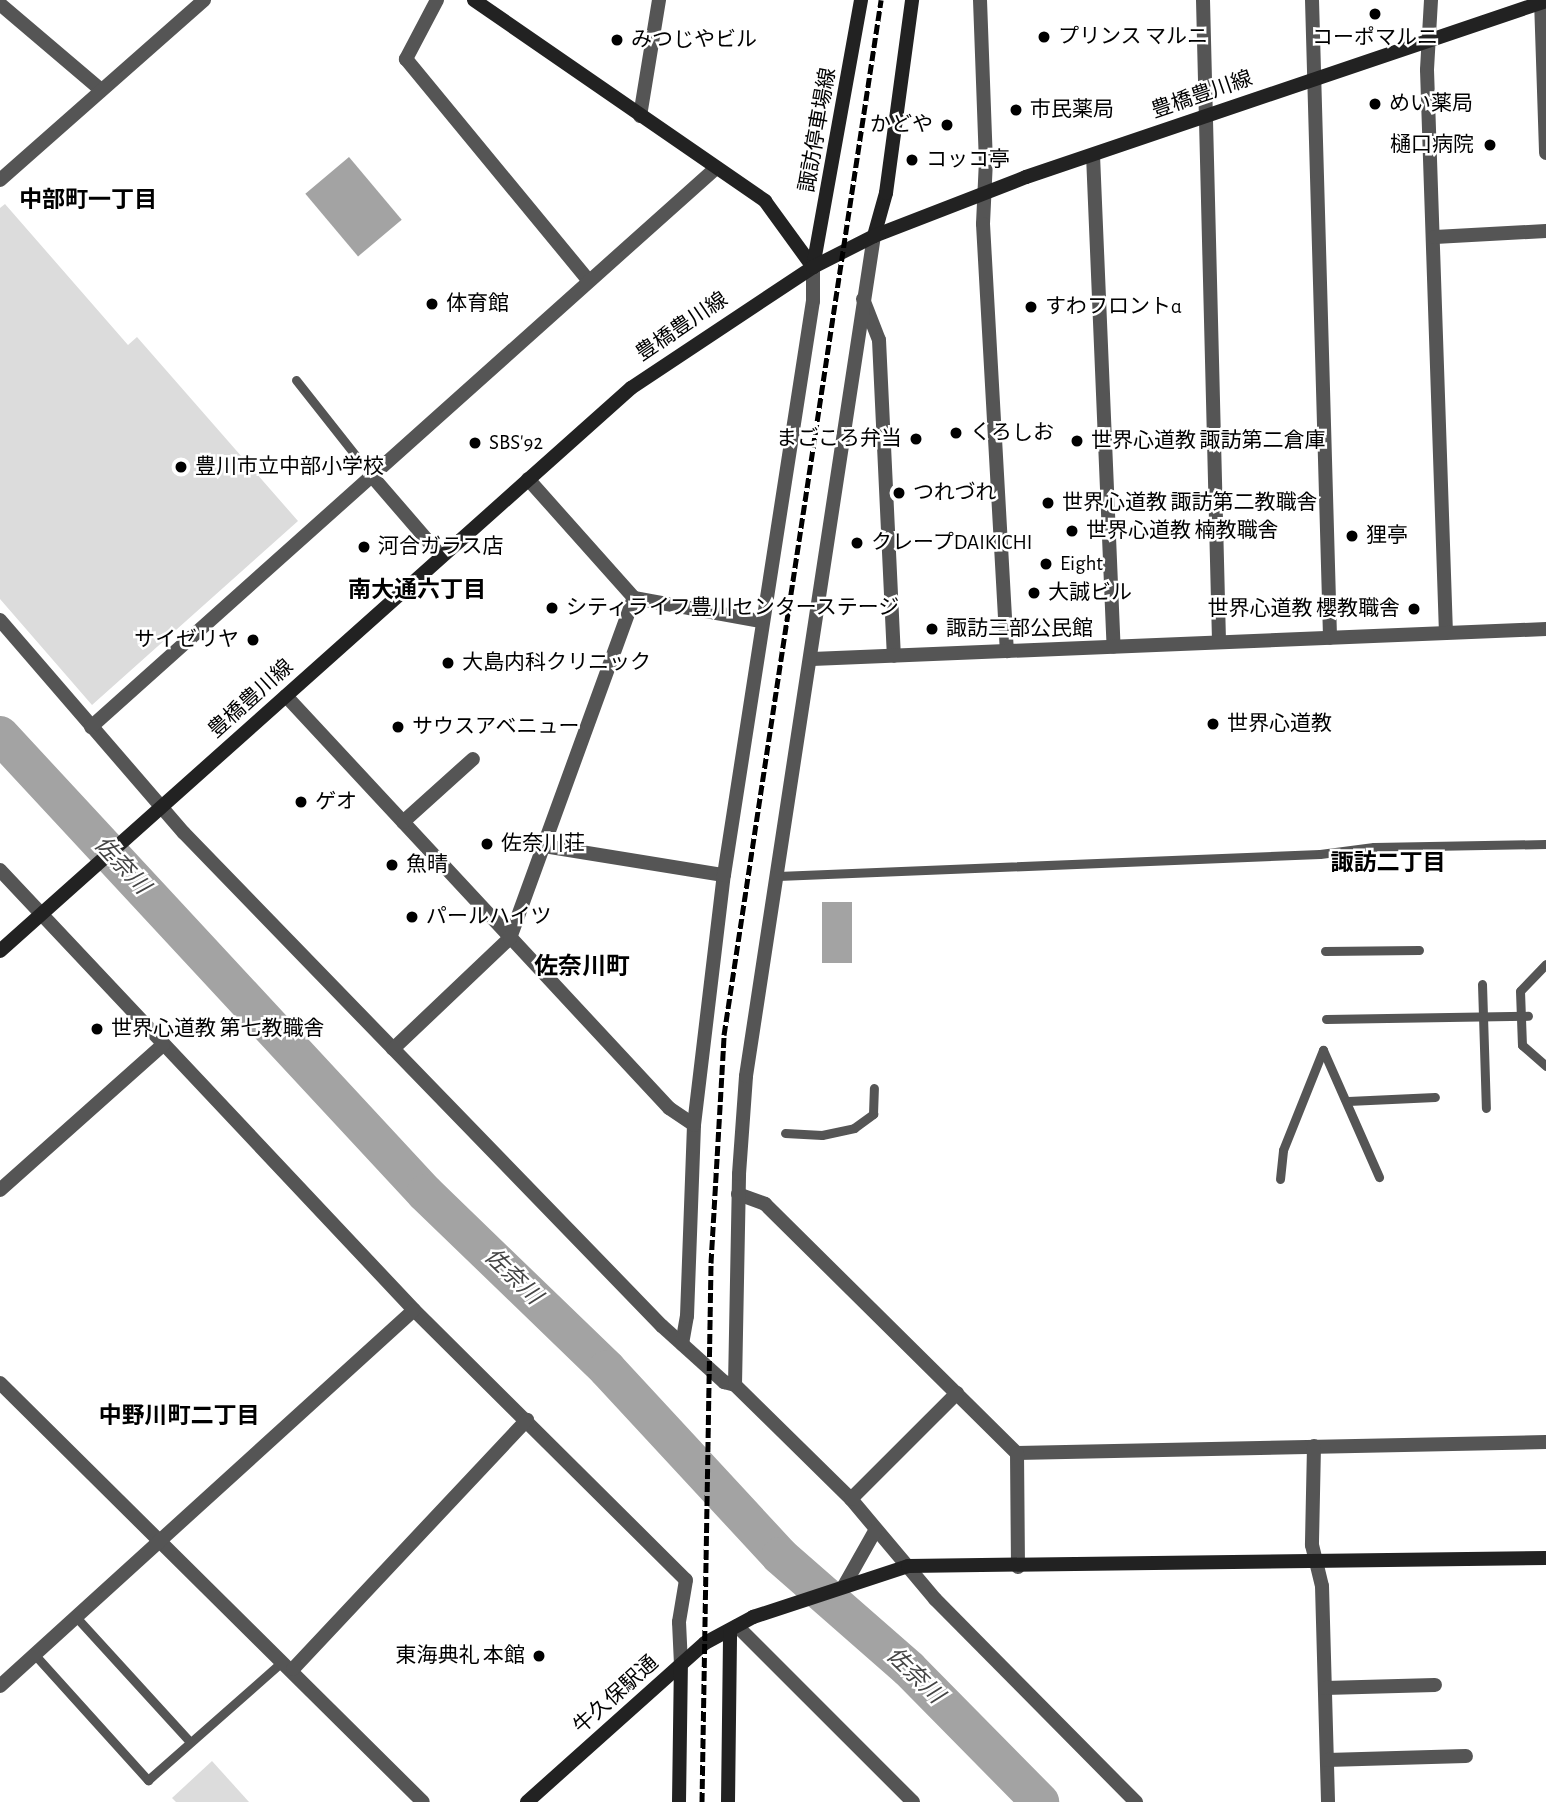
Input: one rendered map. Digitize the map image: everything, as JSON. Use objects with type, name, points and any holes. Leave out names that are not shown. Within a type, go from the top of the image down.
[{"type":"main road","points":[[474,0],[765,201],[813,267]]},
{"type":"main road","name":"諏訪停車場線","points":[[813,267],[861,0]]},
{"type":"main road","points":[[874,236],[886,193],[912,0]]},
{"type":"main road","name":"豊橋豊川線","points":[[0,951],[631,388],[813,267],[874,236],[985,192],[1542,2]]},
{"type":"main road","name":"牛久保駅通","points":[[527,1802],[705,1643],[763,1614],[908,1566],[1018,1567],[1546,1558]]},
{"type":"main road","points":[[728,1802],[733,1628]]},
{"type":"main road","points":[[679,1802],[681,1665]]},
{"type":"street","points":[[437,0],[406,59],[588,280]]},
{"type":"street","points":[[640,116],[659,0]]},
{"type":"street","points":[[980,0],[985,192],[983,224],[1007,651]]},
{"type":"street","points":[[1203,0],[1219,642]]},
{"type":"street","points":[[1312,0],[1330,638]]},
{"type":"street","points":[[1431,0],[1428,41],[1446,633]]},
{"type":"street","points":[[0,180],[199,1]]},
{"type":"street","points":[[1542,2],[1546,153]]},
{"type":"street","points":[[0,4],[101,90]]},
{"type":"street","points":[[1093,155],[1114,647]]},
{"type":"street","points":[[91,727],[716,168]]},
{"type":"street","points":[[1435,237],[1546,231]]},
{"type":"street","points":[[735,1385],[738,1194],[745,1133],[778,876],[812,659],[862,298],[874,236]]},
{"type":"street","points":[[682,1344],[687,1316],[694,1125],[724,874],[761,621],[813,301],[813,267]]},
{"type":"street","points":[[862,298],[879,340],[894,656]]},
{"type":"street","points":[[371,475],[441,556]]},
{"type":"street","points":[[528,479],[634,598],[761,621]]},
{"type":"street","points":[[393,1049],[510,938],[634,598]]},
{"type":"street","points":[[0,620],[160,809],[682,1344],[724,1382],[735,1385],[851,1499],[875,1531],[1136,1802]]},
{"type":"street","points":[[812,659],[1546,629]]},
{"type":"street","points":[[286,696],[669,1108],[694,1125]]},
{"type":"street","points":[[403,822],[473,759]]},
{"type":"street","points":[[544,846],[724,874]]},
{"type":"street","points":[[0,870],[414,1310],[686,1580],[679,1622],[681,1665]]},
{"type":"street","points":[[0,1190],[163,1045]]},
{"type":"street","points":[[738,1194],[765,1205],[1017,1453],[1018,1567]]},
{"type":"street","points":[[0,1686],[414,1310]]},
{"type":"street","points":[[0,1383],[289,1664],[423,1802]]},
{"type":"street","points":[[851,1499],[957,1393]]},
{"type":"street","points":[[289,1664],[527,1420]]},
{"type":"street","points":[[1017,1453],[1546,1441]]},
{"type":"street","points":[[1314,1446],[1312,1545],[1317,1563],[1325,1688],[1328,1802]]},
{"type":"street","points":[[844,1586],[875,1531]]},
{"type":"street","points":[[733,1628],[898,1795],[913,1802]]},
{"type":"street","points":[[1325,1688],[1435,1685]]},
{"type":"street","points":[[1327,1760],[1466,1756]]},
{"type":"lane","points":[[296,380],[371,475]]},
{"type":"lane","points":[[778,876],[1320,854],[1374,846],[1546,844]]},
{"type":"lane","points":[[1325,951],[1419,950]]},
{"type":"lane","points":[[1546,964],[1520,991],[1524,1016],[1522,1045],[1546,1066]]},
{"type":"lane","points":[[1482,984],[1486,1108]]},
{"type":"lane","points":[[1326,1019],[1524,1016]]},
{"type":"lane","points":[[1279,1179],[1283,1150],[1323,1050],[1348,1101],[1379,1177]]},
{"type":"lane","points":[[785,1133],[822,1135],[854,1128],[873,1114],[874,1088]]},
{"type":"lane","points":[[1348,1101],[1435,1097]]},
{"type":"lane","points":[[76,1617],[190,1742]]},
{"type":"lane","points":[[35,1655],[148,1780],[190,1742],[289,1664]]},
{"type":"shaded area","points":[[349,157],[402,220],[358,256],[305,194]]},
{"type":"shaded area","points":[[5,204],[128,345],[137,337],[298,521],[92,705],[0,599],[0,208]]},
{"type":"shaded area","points":[[822,902],[852,902],[852,963],[822,963]]},
{"type":"shaded area","points":[[212,1761],[249,1802],[176,1802],[172,1798]]},
{"type":"waterway","name":"佐奈川","points":[[0,735],[425,1193],[607,1369],[780,1556],[909,1669],[1040,1802]]},
{"type":"railway","points":[[702,1802],[711,1263],[724,1035],[881,0]]},
{"type":"place","name":"コーポマルニ","points":[[1375,14]]},
{"type":"place","name":"プリンス マルニ","points":[[1044,37]]},
{"type":"place","name":"みつじやビル","points":[[617,40]]},
{"type":"place","name":"めい薬局","points":[[1375,104]]},
{"type":"place","name":"市民薬局","points":[[1016,110]]},
{"type":"place","name":"かどや","points":[[947,125]]},
{"type":"place","name":"樋口病院","points":[[1490,145]]},
{"type":"place","name":"コッコ亭","points":[[912,160]]},
{"type":"place","name":"体育館","points":[[432,304]]},
{"type":"place","name":"すわフロントα","points":[[1031,307]]},
{"type":"place","name":"くろしお","points":[[956,433]]},
{"type":"place","name":"まごころ弁当","points":[[916,439]]},
{"type":"place","name":"世界心道教 諏訪第二倉庫","points":[[1077,441]]},
{"type":"place","name":"SBS'92","points":[[475,443]]},
{"type":"place","name":"豊川市立中部小学校","points":[[181,467]]},
{"type":"place","name":"つれづれ","points":[[899,493]]},
{"type":"place","name":"世界心道教 諏訪第二教職舎","points":[[1048,503]]},
{"type":"place","name":"世界心道教 楠教職舎","points":[[1072,531]]},
{"type":"place","name":"狸亭","points":[[1352,536]]},
{"type":"place","name":"クレープDAIKICHI","points":[[857,543]]},
{"type":"place","name":"河合ガラス店","points":[[364,547]]},
{"type":"place","name":"Eight","points":[[1046,564]]},
{"type":"place","name":"大誠ビル","points":[[1034,593]]},
{"type":"place","name":"シティライフ豊川センターステージ","points":[[552,608]]},
{"type":"place","name":"世界心道教 櫻教職舎","points":[[1414,609]]},
{"type":"place","name":"諏訪三部公民館","points":[[932,629]]},
{"type":"place","name":"サイゼリヤ","points":[[253,640]]},
{"type":"place","name":"大島内科クリニック","points":[[448,663]]},
{"type":"place","name":"世界心道教","points":[[1213,724]]},
{"type":"place","name":"サウスアベニュー","points":[[398,727]]},
{"type":"place","name":"ゲオ","points":[[301,802]]},
{"type":"place","name":"佐奈川荘","points":[[487,844]]},
{"type":"place","name":"魚晴","points":[[392,865]]},
{"type":"place","name":"パールハイツ","points":[[412,917]]},
{"type":"place","name":"世界心道教 第七教職舎","points":[[97,1029]]},
{"type":"place","name":"東海典礼 本館","points":[[539,1656]]},
{"type":"district","name":"中部町一丁目","points":[[88,201]]},
{"type":"district","name":"南大通六丁目","points":[[417,591]]},
{"type":"district","name":"諏訪二丁目","points":[[1388,864]]},
{"type":"district","name":"佐奈川町","points":[[582,968]]},
{"type":"district","name":"中野川町二丁目","points":[[179,1417]]}]
